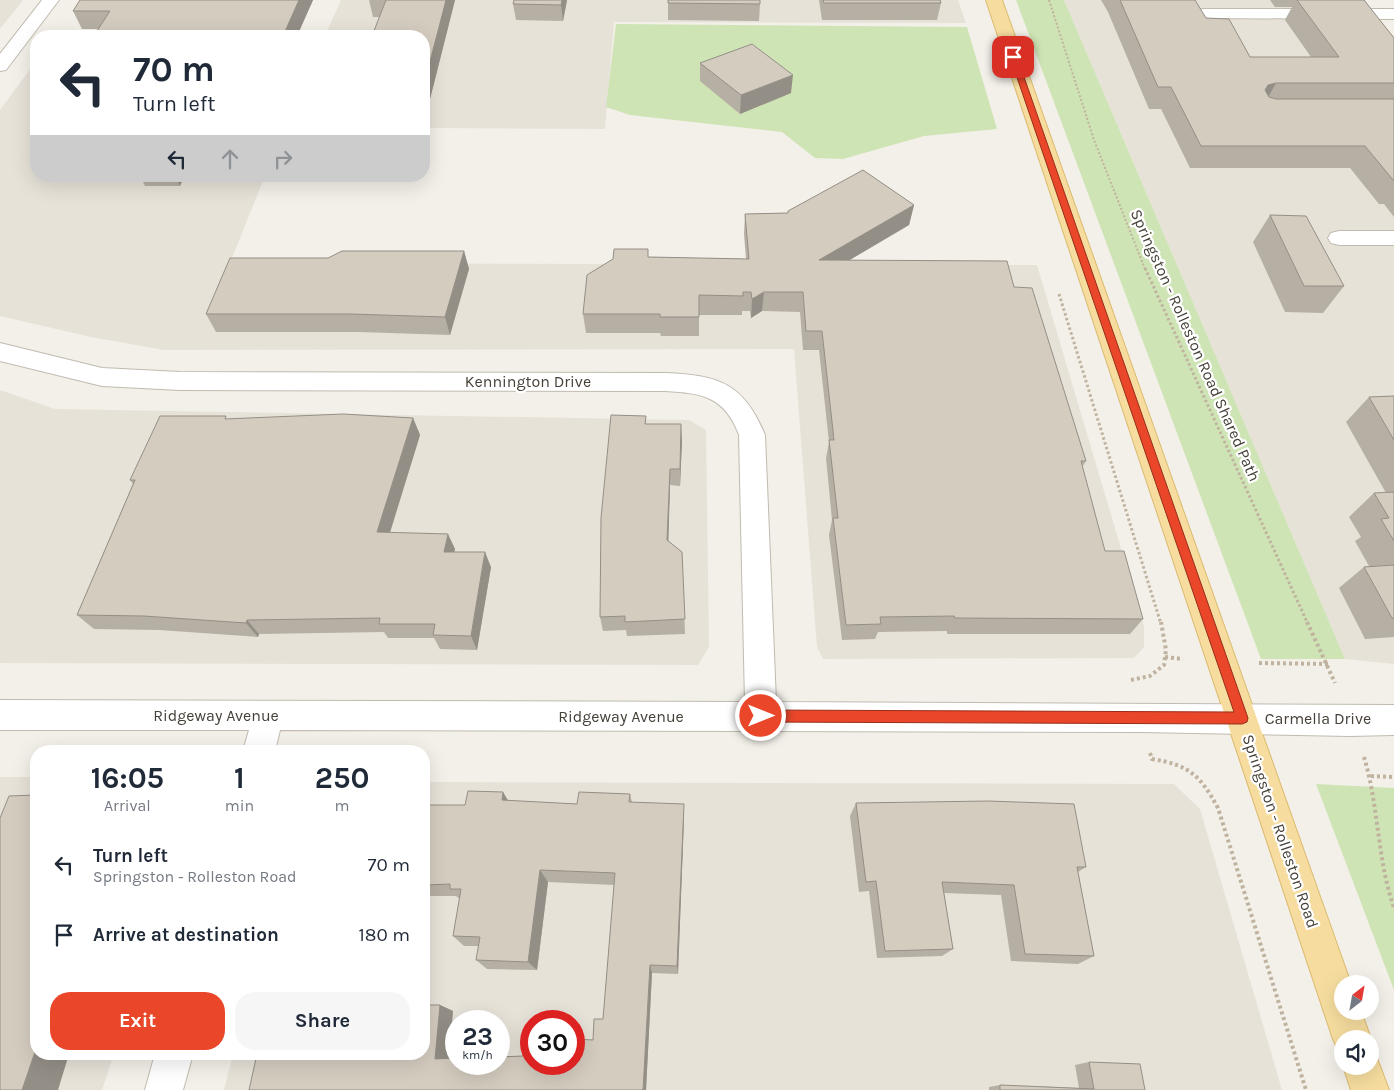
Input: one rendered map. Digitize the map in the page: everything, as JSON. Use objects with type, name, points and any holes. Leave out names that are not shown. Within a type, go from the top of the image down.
[{"type":"main road","name":"Springston - Rolleston Road","points":[[994,0],[1334,985]]},
{"type":"main road","points":[[1365,1075],[1370,1090]]},
{"type":"street","points":[[3,58],[51,0]]},
{"type":"street","points":[[1385,0],[1394,13]]},
{"type":"street","points":[[1204,14],[1394,13]]},
{"type":"street","points":[[1339,238],[1394,238]]},
{"type":"street","name":"Kennington Drive","points":[[0,352],[102,377],[180,381],[665,382],[699,384],[714,389],[729,398],[741,410],[748,422],[752,436],[761,716]]},
{"type":"street","name":"Ridgeway Avenue","points":[[0,715],[1242,718]]},
{"type":"street","points":[[261,745],[269,715]]},
{"type":"street","name":"Carmella Drive","points":[[1242,718],[1350,721],[1394,720]]},
{"type":"street","points":[[164,1090],[172,1060]]},
{"type":"path","name":"Springston - Rolleston Road Shared Path","points":[[1049,0],[1094,140],[1147,274],[1328,664],[1263,663]]},
{"type":"path","points":[[1059,293],[1164,633],[1164,665],[1150,676],[1130,681],[1132,687]]},
{"type":"path","points":[[1165,658],[1181,658]]},
{"type":"path","points":[[1148,745],[1152,759],[1170,761],[1189,768],[1205,784],[1218,808],[1306,1090]]},
{"type":"path","points":[[1394,777],[1371,776],[1378,842],[1394,908]]},
{"type":"shaded area","points":[[0,0],[23,0],[0,29]]},
{"type":"shaded area","points":[[341,0],[958,0],[966,23],[614,22],[605,129],[430,128],[430,30],[328,30]]},
{"type":"shaded area","points":[[1064,0],[1354,0],[1394,50],[1394,664],[1345,659]]},
{"type":"shaded area","points":[[30,69],[30,182],[263,182],[230,263],[1037,265],[1144,626],[1144,647],[1134,658],[823,659],[817,647],[794,349],[164,350],[91,337],[0,316],[0,110]]},
{"type":"shaded area","points":[[0,390],[55,409],[689,420],[706,430],[709,647],[698,665],[0,663]]},
{"type":"shaded area","points":[[0,777],[30,777],[30,1060],[112,1060],[102,1090],[0,1090]]},
{"type":"shaded area","points":[[430,782],[1174,784],[1200,809],[1282,1090],[224,1090],[232,1060],[430,1060]]},
{"type":"green space","points":[[1016,0],[1064,0],[1345,659],[1261,659]]},
{"type":"green space","points":[[616,24],[967,27],[997,129],[924,136],[843,159],[815,158],[782,132],[630,115],[606,107]]},
{"type":"green space","points":[[1316,784],[1394,788],[1394,990]]},
{"type":"building","points":[[80,0],[299,0],[286,30],[98,30],[110,11],[73,11]]},
{"type":"building","points":[[386,0],[446,0],[430,62],[430,30],[374,30]]},
{"type":"building","points":[[514,0],[562,0],[561,5],[513,4]]},
{"type":"building","points":[[668,0],[760,0],[760,4],[668,3]]},
{"type":"building","points":[[823,0],[940,0],[941,3],[824,3]]},
{"type":"building","points":[[1120,0],[1195,0],[1206,18],[1229,19],[1250,57],[1339,57],[1297,0],[1364,0],[1394,38],[1394,83],[1276,83],[1268,85],[1265,90],[1269,97],[1276,99],[1394,99],[1394,181],[1365,146],[1201,146],[1171,87],[1158,87]]},
{"type":"building","points":[[752,44],[793,75],[741,95],[700,63]]},
{"type":"building","points":[[863,170],[914,205],[819,260],[1007,261],[1014,287],[1032,288],[1086,461],[1081,461],[1105,551],[1124,551],[1143,619],[955,618],[954,616],[880,617],[881,624],[846,625],[833,518],[838,518],[829,440],[834,440],[822,331],[806,331],[803,292],[764,292],[752,299],[751,292],[743,292],[743,296],[699,295],[699,317],[660,317],[660,314],[583,314],[587,275],[613,259],[614,249],[648,249],[648,257],[749,259],[745,214],[788,213],[788,211]]},
{"type":"building","points":[[1270,215],[1306,216],[1344,286],[1304,286]]},
{"type":"building","points":[[342,251],[464,251],[445,317],[351,314],[206,314],[230,258],[328,258]]},
{"type":"building","points":[[1394,396],[1394,440],[1369,397]]},
{"type":"building","points":[[343,414],[413,418],[377,532],[448,534],[444,552],[485,552],[471,636],[433,635],[435,624],[379,624],[380,618],[247,620],[246,623],[144,616],[77,615],[135,480],[130,480],[160,416],[226,416],[225,419]]},
{"type":"building","points":[[611,415],[646,416],[645,424],[681,424],[680,469],[670,469],[667,540],[682,552],[685,619],[625,622],[625,616],[600,617],[601,518]]},
{"type":"building","points":[[1394,492],[1394,541],[1381,519],[1389,518],[1374,493]]},
{"type":"building","points":[[1394,565],[1394,618],[1392,618],[1364,567]]},
{"type":"building","points":[[468,791],[503,792],[502,800],[577,804],[579,792],[630,794],[629,802],[684,804],[677,966],[650,965],[643,1090],[249,1090],[256,1060],[430,1060],[430,1005],[440,1005],[435,1059],[445,1059],[445,1075],[510,1075],[510,1057],[520,1056],[520,1075],[585,1075],[585,1040],[593,1040],[594,1019],[603,1019],[615,873],[540,870],[528,962],[476,960],[480,937],[453,936],[461,889],[450,889],[450,884],[430,885],[430,805],[465,805]]},
{"type":"building","points":[[30,795],[30,1060],[32,1060],[22,1090],[0,1090],[0,818],[9,796]]},
{"type":"building","points":[[988,801],[1074,804],[1086,867],[1077,867],[1094,956],[1025,954],[1014,885],[942,882],[953,949],[885,951],[876,881],[866,882],[856,803]]},
{"type":"building","points":[[1089,1062],[1140,1064],[1145,1090],[1000,1090],[1000,1085],[1094,1089]]},
{"type":"route","points":[[761,716],[1242,718],[1013,57]]}]
